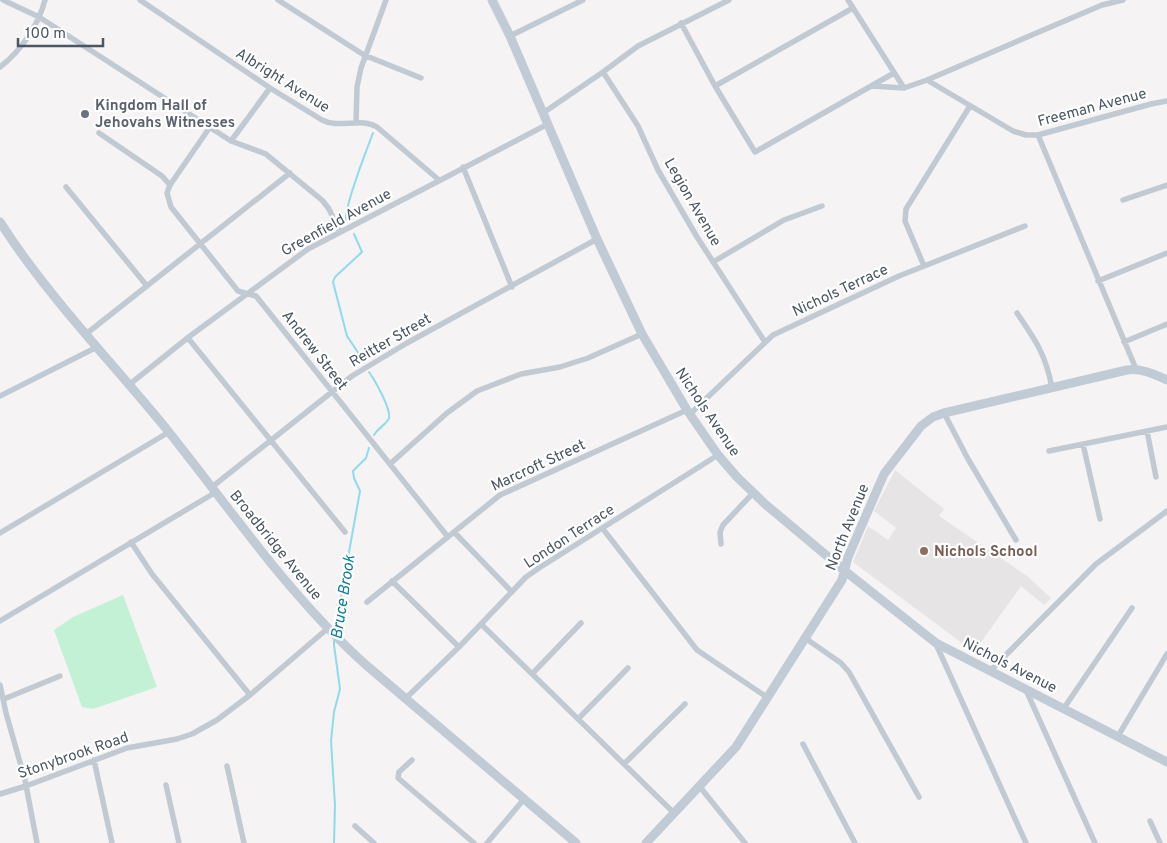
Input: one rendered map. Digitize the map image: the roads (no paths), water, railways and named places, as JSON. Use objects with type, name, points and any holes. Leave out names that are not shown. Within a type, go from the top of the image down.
[{"type":"main road","name":"Nichols Avenue","points":[[492,0],[510,36],[597,240],[642,334],[688,412],[718,455],[753,493],[845,571],[936,643],[1167,762]]},
{"type":"main road","name":"Broadbridge Avenue","points":[[0,222],[26,262],[130,384],[312,612],[340,642],[576,843]]},
{"type":"main road","name":"North Avenue","points":[[646,843],[736,747],[842,580],[849,556],[884,474],[921,426],[933,417],[944,413],[1136,369]]},
{"type":"main road","points":[[1136,369],[1167,380]]},
{"type":"street","points":[[3,0],[39,17],[231,141],[261,151],[290,173],[329,208],[340,232]]},
{"type":"street","points":[[0,67],[18,50],[29,35],[39,17],[45,0]]},
{"type":"street","name":"Albright Avenue","points":[[140,0],[270,88],[326,123],[370,123],[382,129],[439,180]]},
{"type":"street","points":[[278,0],[364,55],[421,78]]},
{"type":"street","points":[[356,123],[357,87],[364,55],[386,0]]},
{"type":"street","points":[[510,36],[582,0]]},
{"type":"street","points":[[543,113],[638,46],[729,0]]},
{"type":"street","points":[[848,0],[904,88]]},
{"type":"street","points":[[872,86],[904,88],[927,80],[1100,2],[1123,0]]},
{"type":"street","points":[[716,86],[853,8]]},
{"type":"street","points":[[681,23],[755,152],[894,73]]},
{"type":"street","name":"Legion Avenue","points":[[603,72],[638,126],[658,170],[697,237],[765,342]]},
{"type":"street","name":"Freeman Avenue","points":[[927,80],[1018,133],[1026,135],[1038,135],[1167,101]]},
{"type":"street","points":[[231,141],[270,88]]},
{"type":"street","points":[[924,266],[905,221],[906,209],[970,106]]},
{"type":"street","name":"Greenfield Avenue","points":[[130,384],[308,248],[548,124]]},
{"type":"street","points":[[99,133],[162,176],[170,185],[210,127]]},
{"type":"street","points":[[1038,135],[1136,369]]},
{"type":"street","points":[[463,167],[512,287]]},
{"type":"street","points":[[86,334],[290,173]]},
{"type":"street","name":"Andrew Street","points":[[170,185],[167,193],[171,206],[238,291],[256,296],[448,537]]},
{"type":"street","points":[[1123,200],[1167,185]]},
{"type":"street","points":[[66,187],[146,286]]},
{"type":"street","points":[[714,262],[784,220],[822,206]]},
{"type":"street","name":"Nichols Terrace","points":[[688,412],[765,342],[779,332],[924,266],[1025,226]]},
{"type":"street","name":"Reitter Street","points":[[0,621],[214,489],[271,440],[352,376],[597,240]]},
{"type":"street","points":[[1098,281],[1167,253]]},
{"type":"street","points":[[1017,313],[1046,361],[1052,388]]},
{"type":"street","points":[[1124,342],[1167,324]]},
{"type":"street","points":[[390,464],[447,413],[477,390],[521,374],[560,367],[588,358],[642,334]]},
{"type":"street","points":[[188,338],[345,532]]},
{"type":"street","points":[[0,396],[97,347]]},
{"type":"street","name":"Marcroft Street","points":[[367,602],[500,495],[688,412]]},
{"type":"street","points":[[944,413],[968,460],[1016,540]]},
{"type":"street","points":[[1049,451],[1167,427]]},
{"type":"street","points":[[1147,431],[1156,477]]},
{"type":"street","points":[[0,533],[169,432]]},
{"type":"street","points":[[1083,444],[1100,519]]},
{"type":"street","name":"London Terrace","points":[[406,698],[459,647],[526,577],[718,455]]},
{"type":"street","points":[[721,544],[720,532],[723,525],[753,493]]},
{"type":"street","points":[[990,670],[1096,564],[1167,512]]},
{"type":"street","points":[[603,529],[697,650],[768,698]]},
{"type":"street","points":[[454,532],[512,592]]},
{"type":"street","points":[[130,542],[152,574],[250,695]]},
{"type":"street","points":[[392,581],[459,647]]},
{"type":"street","points":[[1064,708],[1132,608]]},
{"type":"street","points":[[532,674],[581,623]]},
{"type":"street","points":[[481,624],[674,813]]},
{"type":"street","name":"Stonybrook Road","points":[[0,794],[127,748],[184,737],[217,720],[329,630]]},
{"type":"street","points":[[805,638],[841,663],[849,672],[919,797]]},
{"type":"street","points":[[936,643],[1026,843]]},
{"type":"street","points":[[1118,736],[1167,654]]},
{"type":"street","points":[[578,719],[628,668]]},
{"type":"street","points":[[4,699],[60,676]]},
{"type":"street","points":[[0,684],[26,786],[37,843]]},
{"type":"street","points":[[1025,688],[1094,843]]},
{"type":"street","points":[[624,764],[685,704]]},
{"type":"street","points":[[803,744],[856,843]]},
{"type":"street","points":[[94,760],[112,843]]},
{"type":"street","points":[[412,760],[398,775],[399,780],[474,843]]},
{"type":"street","points":[[227,766],[244,843]]},
{"type":"street","points":[[166,785],[178,843]]},
{"type":"street","points":[[700,787],[745,843]]},
{"type":"street","points":[[487,843],[525,798]]},
{"type":"street","points":[[1150,821],[1160,843]]},
{"type":"street","points":[[355,826],[374,843]]},
{"type":"waterway","name":"Bruce Brook","points":[[346,220],[352,191],[373,133]]},
{"type":"waterway","name":"Bruce Brook","points":[[354,234],[362,252],[335,277],[333,282],[347,336],[363,360]]},
{"type":"waterway","name":"Bruce Brook","points":[[369,372],[383,396],[389,416],[388,420],[374,435]]},
{"type":"waterway","name":"Bruce Brook","points":[[335,630],[360,491],[353,471],[366,458],[369,448]]},
{"type":"waterway","name":"Bruce Brook","points":[[334,639],[340,689],[334,712],[331,741],[335,805],[334,843]]},
{"type":"place","name":"Kingdom Hall of Jehovahs Witnesses","points":[[85,114]]},
{"type":"place","name":"Nichols School","points":[[924,551]]}]
